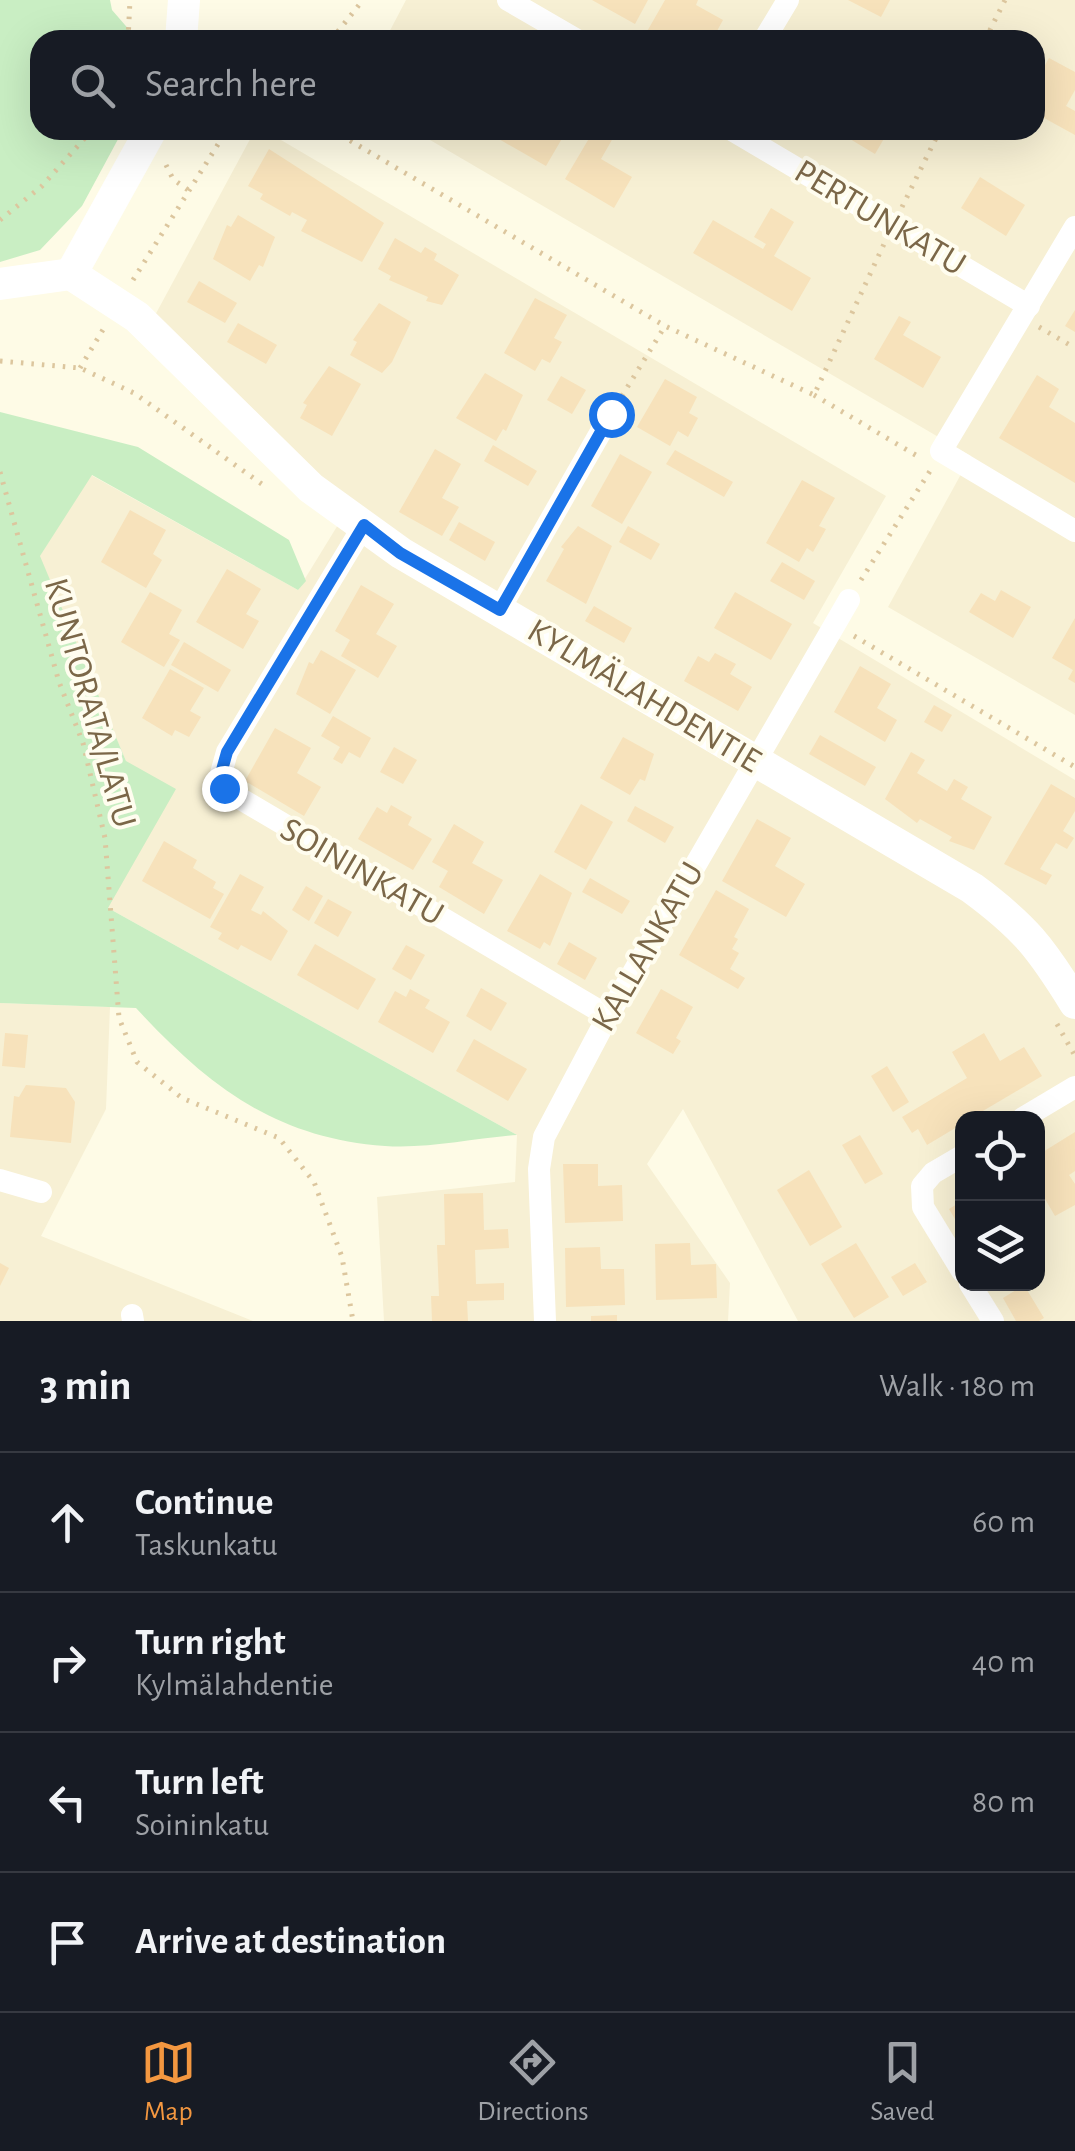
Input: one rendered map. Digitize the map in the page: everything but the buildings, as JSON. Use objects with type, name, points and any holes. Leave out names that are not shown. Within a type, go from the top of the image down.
[{"type":"street","points":[[182,30],[184,0]]},
{"type":"street","points":[[508,0],[560,30]]},
{"type":"street","points":[[770,30],[788,0]]},
{"type":"street","name":"PERTUNKATU","points":[[749,140],[1029,306]]},
{"type":"street","points":[[0,284],[71,274],[158,142]]},
{"type":"street","points":[[1075,227],[938,458],[1075,530]]},
{"type":"street","name":"KYLMÄLAHDENTIE","points":[[71,274],[119,303],[283,462],[400,553],[972,888],[1019,922],[1045,952],[1075,1003]]},
{"type":"street","points":[[500,610],[611,414]]},
{"type":"street","name":"SOININKATU","points":[[364,525],[227,752],[220,777],[224,788],[608,1016]]},
{"type":"street","name":"KALLANKATU","points":[[545,1321],[539,1169],[544,1137],[608,1016],[849,600]]},
{"type":"street","points":[[1035,1111],[1075,1087]]},
{"type":"street","points":[[955,1160],[933,1173],[922,1186],[924,1206],[955,1258]]},
{"type":"street","points":[[0,1180],[41,1192]]},
{"type":"street","points":[[974,1291],[993,1321]]},
{"type":"path","points":[[128,30],[130,0]]},
{"type":"path","points":[[339,30],[363,0]]},
{"type":"path","points":[[990,30],[1005,0]]},
{"type":"path","points":[[0,220],[42,186],[83,140]]},
{"type":"path","points":[[80,368],[220,140]]},
{"type":"path","points":[[349,140],[665,326],[814,394],[938,458],[849,600]]},
{"type":"path","points":[[814,394],[935,140]]},
{"type":"path","points":[[158,142],[173,180],[188,190]]},
{"type":"path","points":[[1029,306],[1036,325],[1075,348]]},
{"type":"path","points":[[611,414],[665,326]]},
{"type":"path","name":"KUNTORATA/LATU","points":[[0,472],[58,682],[82,743],[106,838],[119,1018],[136,1062],[182,1098],[279,1138],[314,1182],[342,1257],[353,1321]]},
{"type":"path","points":[[836,625],[1075,767]]},
{"type":"shaded area","points":[[406,0],[1075,0],[1075,715],[888,607],[971,456],[430,140],[1045,140],[1045,30],[390,30]]},
{"type":"shaded area","points":[[250,140],[281,140],[886,496],[813,623],[1075,780],[1075,1321],[798,1321],[683,1109],[647,1164],[730,1283],[728,1321],[384,1321],[377,1197],[515,1182],[517,1135],[108,908],[126,761],[39,557],[91,475],[298,590],[352,502],[323,487],[153,319]]},
{"type":"shaded area","points":[[0,1003],[110,1007],[106,1109],[41,1236],[253,1321],[0,1321]]},
{"type":"green space","points":[[0,0],[110,0],[112,10],[129,30],[30,30],[30,140],[118,140],[82,206],[40,250],[0,262]]},
{"type":"green space","points":[[0,412],[138,447],[289,540],[306,581],[298,590],[92,475],[40,556],[126,761],[176,789],[108,908],[517,1135],[401,1147],[346,1141],[310,1132],[246,1103],[217,1084],[136,1008],[0,1003]]},
{"type":"route","points":[[224,788],[221,763],[364,525],[400,553],[500,610],[611,414]]}]
